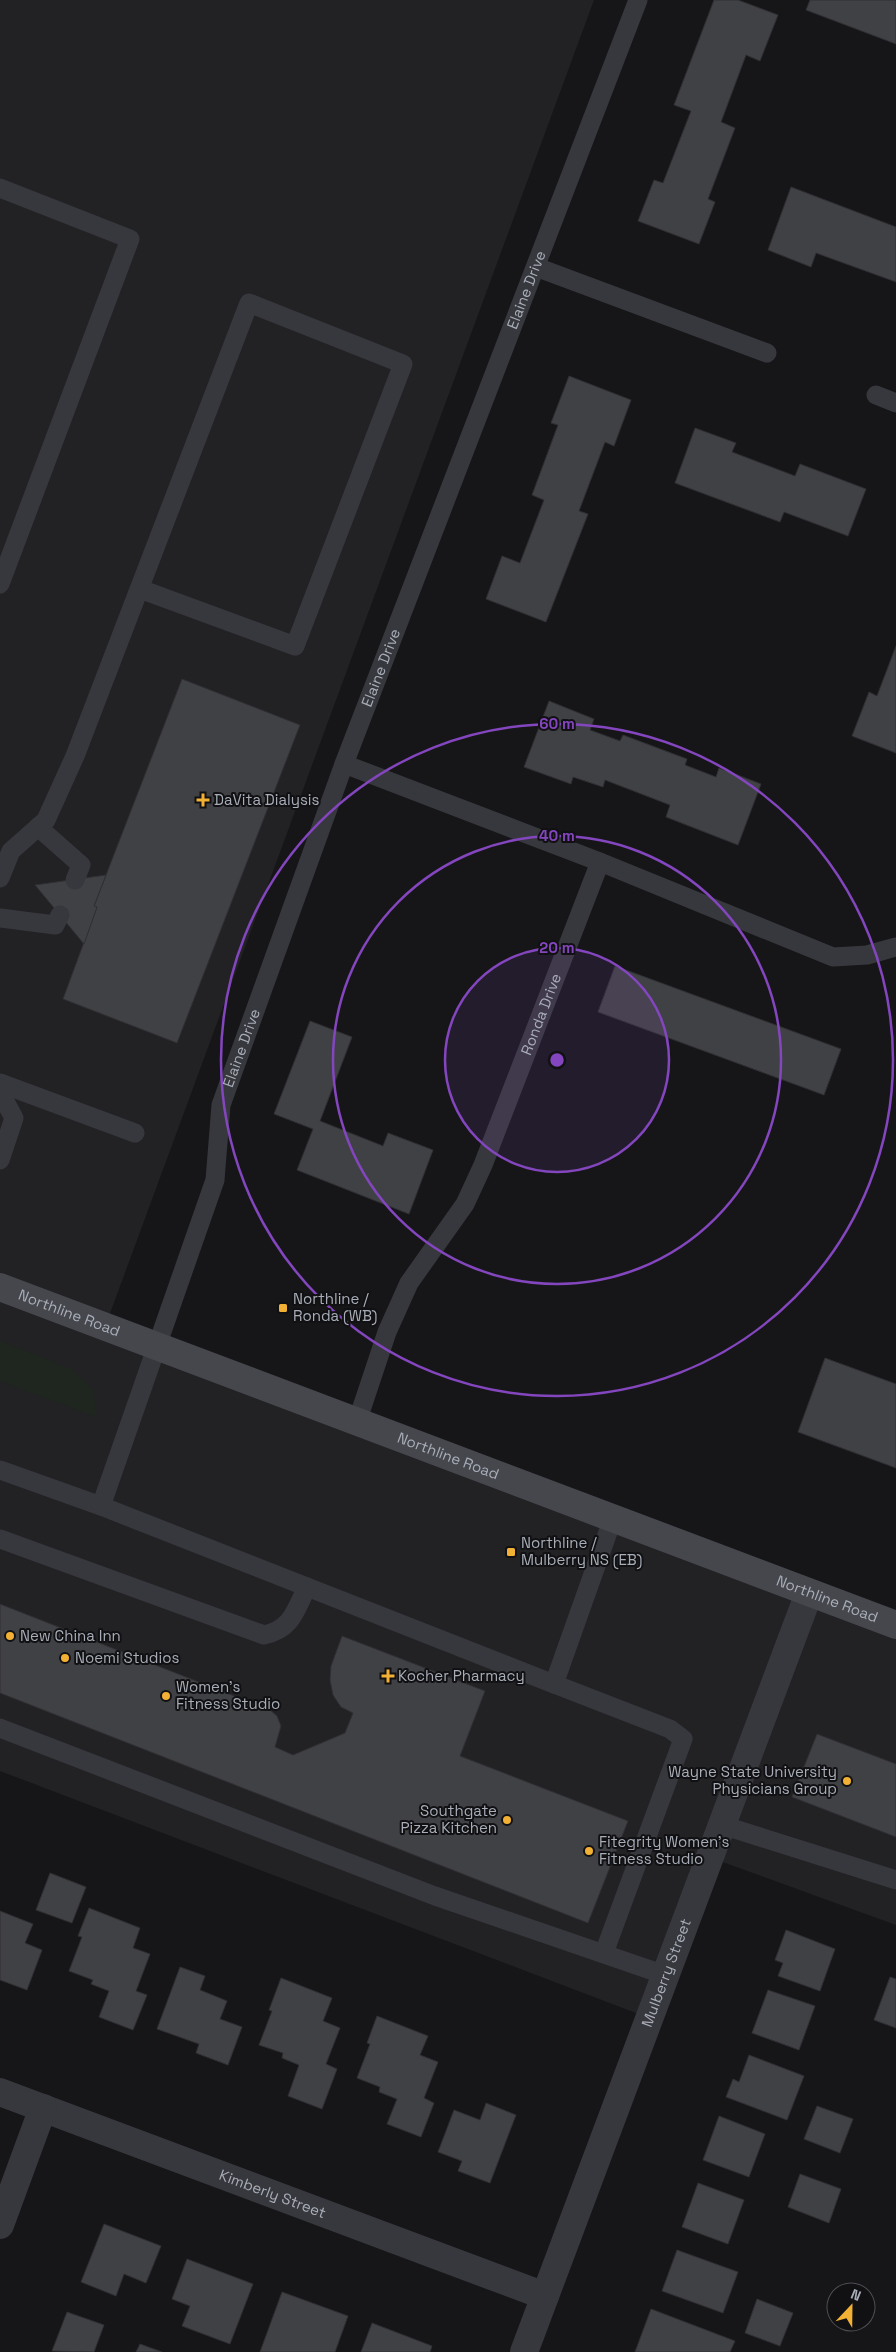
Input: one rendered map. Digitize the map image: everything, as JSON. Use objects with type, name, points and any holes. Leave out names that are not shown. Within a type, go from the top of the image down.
[{"type":"main road","name":"Northline Road","points":[[0,1287],[896,1625]]},
{"type":"street","name":"Mulberry Street","points":[[524,2352],[809,1593]]},
{"type":"street","name":"Kimberly Street","points":[[0,2092],[545,2296]]},
{"type":"street","points":[[0,2225],[43,2108]]},
{"type":"lane","name":"Elaine Drive","points":[[101,1506],[215,1180],[221,1105],[344,764],[638,0]]},
{"type":"lane","points":[[0,188],[130,239],[0,584]]},
{"type":"lane","points":[[536,267],[767,353]]},
{"type":"lane","points":[[0,878],[11,851],[46,820],[75,756],[249,303],[402,364],[295,646],[140,589]]},
{"type":"lane","points":[[876,395],[896,403]]},
{"type":"lane","points":[[344,764],[600,862],[834,957],[868,955],[896,947]]},
{"type":"lane","points":[[38,827],[81,865],[75,880]]},
{"type":"lane","name":"Ronda Drive","points":[[357,1422],[387,1332],[409,1283],[465,1204],[483,1165],[600,862]]},
{"type":"lane","points":[[0,918],[55,924],[60,915]]},
{"type":"lane","points":[[0,1083],[135,1133]]},
{"type":"lane","points":[[0,1092],[14,1118],[0,1160]]},
{"type":"lane","points":[[0,1470],[101,1506],[670,1729],[683,1739],[604,1953]]},
{"type":"lane","points":[[554,1684],[612,1518]]},
{"type":"lane","points":[[0,1538],[264,1635],[278,1632],[289,1623],[307,1587]]},
{"type":"lane","points":[[0,1728],[435,1896],[665,1975]]},
{"type":"lane","points":[[722,1824],[896,1880]]},
{"type":"shaded area","points":[[0,0],[594,0],[105,1327],[896,1625],[896,1925],[709,1857],[649,2018],[0,1771]]},
{"type":"shaded area","points":[[0,1341],[71,1369],[93,1390],[97,1417],[0,1381]]},
{"type":"building","points":[[714,0],[738,0],[778,15],[760,61],[746,55],[721,122],[735,128],[708,199],[715,202],[699,244],[638,221],[654,180],[663,183],[691,111],[674,105]]},
{"type":"building","points":[[810,0],[896,0],[896,44],[806,10]]},
{"type":"building","points":[[791,187],[896,227],[896,282],[816,253],[811,267],[768,250]]},
{"type":"building","points":[[569,376],[631,400],[614,446],[605,442],[579,511],[588,514],[546,622],[486,599],[502,556],[520,563],[544,500],[532,495],[558,425],[551,423]]},
{"type":"building","points":[[695,428],[736,443],[732,452],[795,476],[800,464],[866,489],[848,536],[784,512],[780,522],[675,483]]},
{"type":"building","points":[[896,646],[896,753],[852,736],[869,692],[877,696]]},
{"type":"building","name":"DaVita Dialysis","points":[[182,679],[300,725],[177,1043],[63,999],[97,907],[94,906]]},
{"type":"building","points":[[549,701],[594,719],[590,730],[620,741],[623,735],[687,759],[685,765],[716,777],[719,768],[761,784],[738,845],[666,817],[670,805],[605,780],[603,787],[573,777],[571,784],[524,767]]},
{"type":"building","points":[[106,875],[94,906],[97,907],[84,944],[35,885]]},
{"type":"building","points":[[615,966],[841,1049],[824,1095],[598,1012]]},
{"type":"building","points":[[310,1021],[352,1037],[320,1121],[383,1146],[388,1133],[433,1150],[409,1214],[297,1170],[313,1129],[274,1114]]},
{"type":"building","points":[[825,1358],[896,1384],[896,1468],[798,1432]]},
{"type":"building","points":[[0,1604],[270,1710],[277,1716],[281,1726],[275,1747],[293,1755],[345,1733],[353,1713],[341,1707],[333,1695],[330,1680],[331,1666],[342,1636],[485,1691],[460,1756],[628,1821],[588,1923],[0,1693]]},
{"type":"building","name":"Wayne State University Physicians Group","points":[[817,1734],[896,1764],[896,1837],[792,1797]]},
{"type":"building","points":[[50,1873],[86,1887],[72,1923],[36,1910]]},
{"type":"building","points":[[89,1908],[140,1928],[133,1948],[150,1954],[136,1991],[147,1995],[133,2030],[99,2017],[109,1991],[91,1984],[93,1980],[69,1971],[82,1937],[78,1936]]},
{"type":"building","points":[[0,1911],[33,1924],[25,1943],[42,1950],[27,1990],[0,1980]]},
{"type":"building","points":[[786,1930],[835,1949],[820,1991],[778,1976],[783,1963],[775,1960]]},
{"type":"building","points":[[180,1967],[205,1976],[200,1990],[227,2001],[220,2019],[242,2027],[228,2065],[196,2053],[199,2044],[157,2029]]},
{"type":"building","points":[[890,1977],[896,1979],[896,2028],[874,2020]]},
{"type":"building","points":[[281,1978],[332,1998],[323,2021],[340,2028],[326,2064],[337,2069],[322,2109],[288,2096],[299,2065],[282,2058],[283,2053],[259,2045],[272,2011],[269,2010]]},
{"type":"building","points":[[768,1990],[815,2006],[799,2050],[752,2033]]},
{"type":"building","points":[[377,2016],[428,2036],[420,2055],[438,2062],[424,2098],[434,2103],[421,2137],[387,2124],[397,2099],[379,2092],[380,2087],[357,2078],[370,2044],[367,2043]]},
{"type":"building","points":[[749,2055],[804,2076],[787,2120],[726,2097],[733,2079],[739,2082]]},
{"type":"building","points":[[486,2103],[516,2115],[490,2183],[458,2171],[462,2161],[438,2152],[454,2110],[480,2120]]},
{"type":"building","points":[[817,2106],[853,2119],[840,2153],[804,2139]]},
{"type":"building","points":[[719,2116],[765,2134],[749,2177],[703,2160]]},
{"type":"building","points":[[800,2174],[841,2189],[829,2223],[788,2207]]},
{"type":"building","points":[[698,2183],[744,2200],[728,2244],[682,2227]]},
{"type":"building","points":[[104,2224],[161,2246],[146,2283],[124,2274],[116,2296],[81,2282]]},
{"type":"building","points":[[677,2250],[738,2272],[723,2313],[662,2291]]},
{"type":"building","points":[[187,2259],[253,2284],[230,2344],[182,2326],[190,2306],[172,2299]]},
{"type":"building","points":[[282,2292],[348,2316],[335,2352],[260,2352]]},
{"type":"building","points":[[757,2299],[793,2313],[780,2346],[745,2333]]},
{"type":"building","points":[[651,2309],[735,2341],[730,2352],[635,2352]]},
{"type":"building","points":[[67,2312],[104,2325],[94,2352],[52,2351]]},
{"type":"building","points":[[372,2323],[432,2346],[430,2352],[361,2352]]},
{"type":"building","points":[[140,2344],[162,2352],[136,2352]]},
{"type":"place","name":"DaVita Dialysis","points":[[203,800]]},
{"type":"place","name":"Northline / Ronda (WB)","points":[[283,1308]]},
{"type":"place","name":"Northline / Mulberry NS (EB)","points":[[511,1552]]},
{"type":"place","name":"New China Inn","points":[[10,1636]]},
{"type":"place","name":"Noemi Studios","points":[[65,1658]]},
{"type":"place","name":"Kocher Pharmacy","points":[[388,1676]]},
{"type":"place","name":"Women's Fitness Studio","points":[[166,1696]]},
{"type":"place","name":"Wayne State University Physicians Group","points":[[847,1781]]},
{"type":"place","name":"Southgate Pizza Kitchen","points":[[507,1820]]},
{"type":"place","name":"Fitegrity Women's Fitness Studio","points":[[589,1851]]}]
